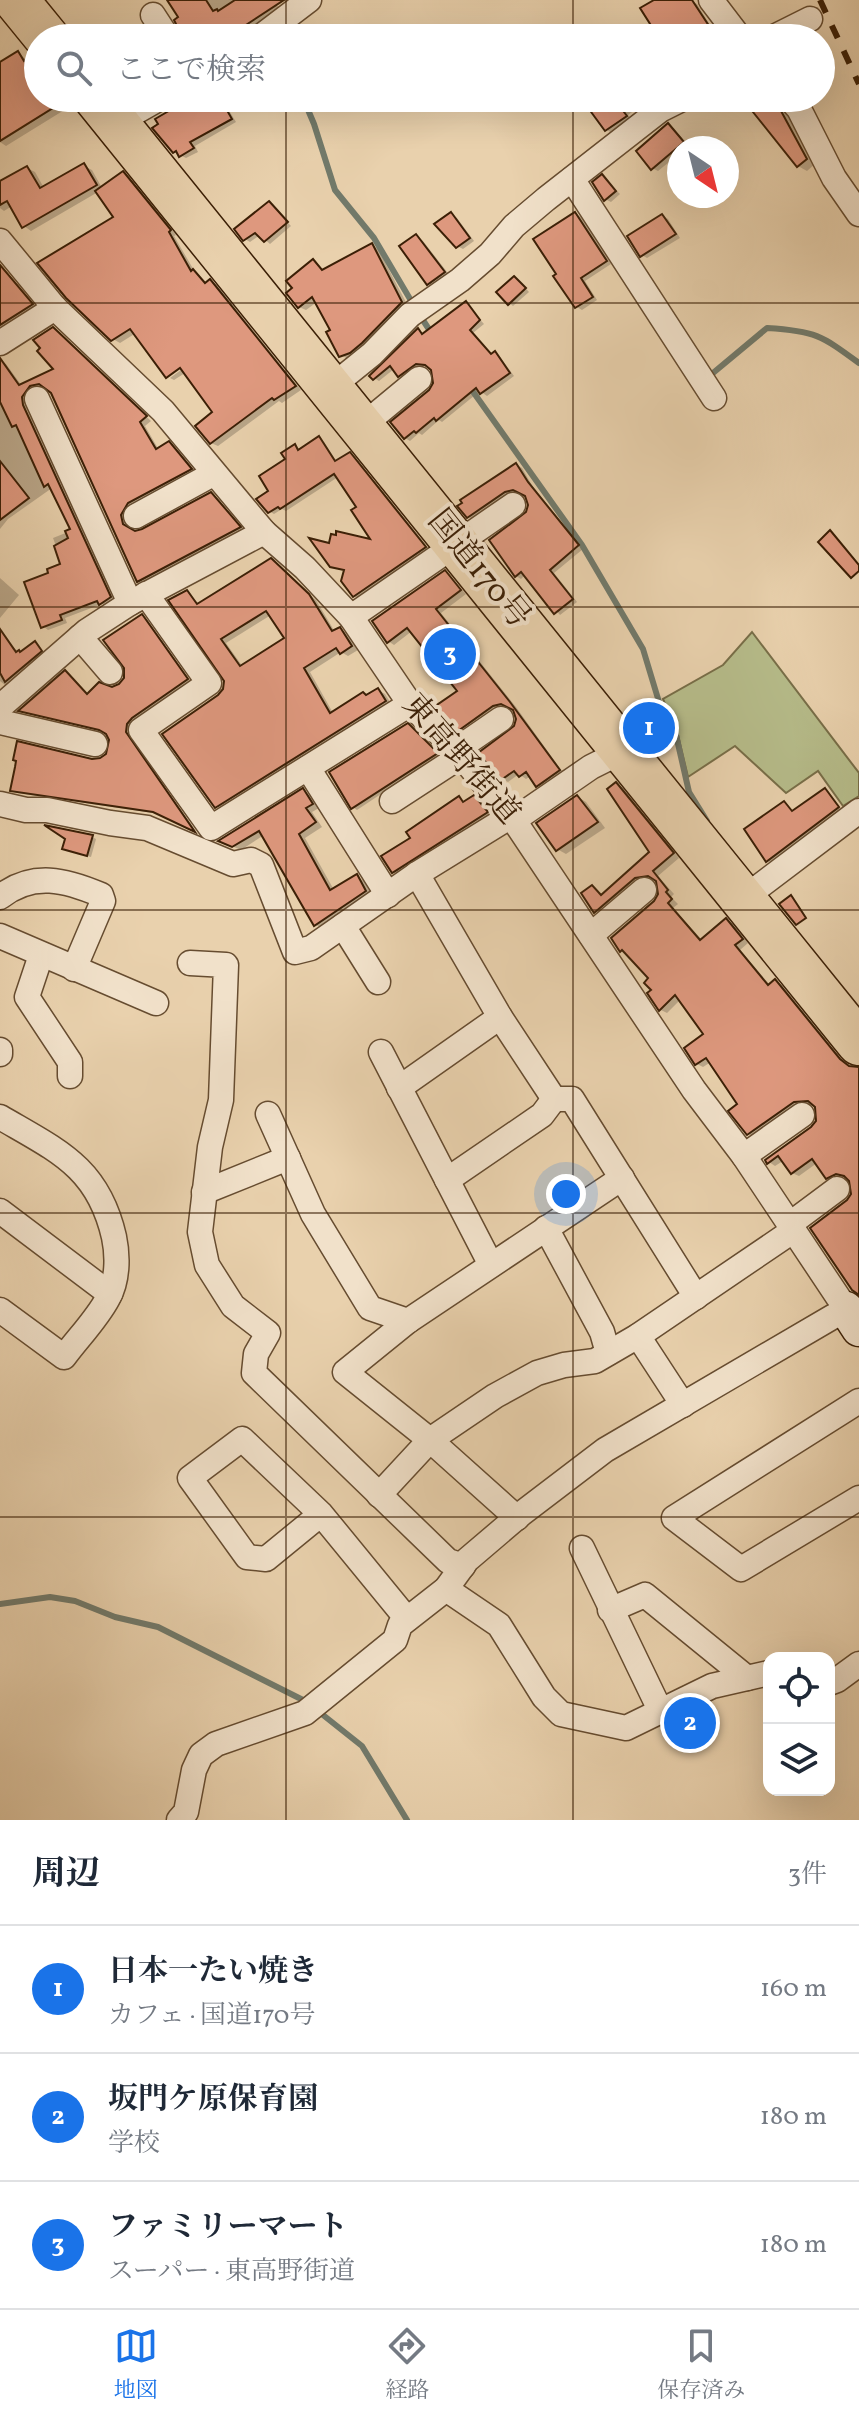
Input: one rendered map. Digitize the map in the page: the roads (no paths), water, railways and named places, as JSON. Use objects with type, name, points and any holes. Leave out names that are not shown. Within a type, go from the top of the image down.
[{"type":"highway","points":[[16,0],[36,24]]},
{"type":"highway","name":"国道170号","points":[[108,112],[859,1043]]},
{"type":"street","points":[[711,0],[729,24]]},
{"type":"street","points":[[275,24],[297,4]]},
{"type":"street","points":[[153,15],[159,24]]},
{"type":"street","points":[[800,24],[810,19]]},
{"type":"street","points":[[330,388],[372,354],[410,315],[460,280],[490,254],[514,226],[657,112]]},
{"type":"street","points":[[801,112],[834,178],[859,214]]},
{"type":"street","points":[[572,179],[714,398]]},
{"type":"street","name":"東高野街道","points":[[0,241],[55,308],[163,411],[264,532],[305,568],[351,617],[410,704],[459,753],[513,818],[694,1090],[744,1156],[853,1319]]},
{"type":"street","points":[[0,343],[55,308]]},
{"type":"street","points":[[361,427],[419,379]]},
{"type":"street","points":[[37,399],[138,599],[209,683],[141,730],[211,828],[410,704]]},
{"type":"street","points":[[136,516],[213,474]]},
{"type":"street","points":[[351,617],[513,505]]},
{"type":"street","points":[[0,707],[80,637],[138,599],[264,532]]},
{"type":"street","points":[[80,637],[110,672]]},
{"type":"street","points":[[392,801],[501,719]]},
{"type":"street","points":[[0,722],[95,744]]},
{"type":"street","points":[[0,804],[147,828],[233,864],[251,860],[261,865],[295,952],[311,948],[417,874],[513,818],[591,767],[623,751]]},
{"type":"street","points":[[308,768],[388,895]]},
{"type":"street","points":[[744,898],[859,811]]},
{"type":"street","points":[[417,874],[500,1017],[554,1099]]},
{"type":"street","points":[[0,897],[15,885],[38,881],[71,882],[101,895],[103,901],[74,969]]},
{"type":"street","points":[[591,935],[644,890]]},
{"type":"street","points":[[343,926],[378,982]]},
{"type":"street","points":[[0,936],[156,1003]]},
{"type":"street","points":[[41,955],[27,997],[70,1062],[70,1076]]},
{"type":"street","points":[[190,963],[226,965],[221,1100],[210,1147],[200,1232],[207,1265],[233,1306],[268,1333],[256,1354],[254,1373],[448,1561],[463,1566]]},
{"type":"street","points":[[399,1088],[500,1017]]},
{"type":"street","points":[[381,1052],[491,1265]]},
{"type":"street","points":[[554,1099],[572,1099],[696,1297]]},
{"type":"street","points":[[447,1180],[542,1115],[554,1099]]},
{"type":"street","points":[[268,1114],[313,1214],[370,1308],[408,1321]]},
{"type":"street","points":[[744,1156],[802,1115]]},
{"type":"street","points":[[0,1117],[60,1152],[85,1173],[107,1210],[116,1249],[115,1282],[110,1294],[64,1357],[0,1310]]},
{"type":"street","points":[[204,1192],[288,1158]]},
{"type":"street","points":[[517,1518],[430,1440],[345,1372],[408,1321],[622,1178]]},
{"type":"street","points":[[379,1495],[430,1440],[495,1396],[537,1373],[595,1361],[638,1336],[792,1227],[837,1189]]},
{"type":"street","points":[[0,1211],[110,1294]]},
{"type":"street","points":[[546,1228],[602,1332],[608,1353]]},
{"type":"street","points":[[179,1820],[186,1812],[194,1770],[201,1755],[216,1744],[305,1713],[395,1640],[400,1625],[446,1589],[463,1566],[517,1518],[605,1450],[683,1405],[853,1319]]},
{"type":"street","points":[[638,1336],[683,1405]]},
{"type":"street","points":[[859,1401],[674,1518],[741,1569],[859,1498]]},
{"type":"street","points":[[321,1514],[266,1559],[247,1557],[190,1478],[242,1439],[321,1514],[407,1619]]},
{"type":"street","points":[[582,1548],[660,1710]]},
{"type":"street","points":[[446,1589],[499,1625],[544,1697],[561,1714],[626,1728],[712,1686],[758,1676]]},
{"type":"street","points":[[610,1610],[645,1595],[758,1676]]},
{"type":"street","points":[[835,1681],[859,1664]]},
{"type":"waterway","points":[[309,112],[335,190],[374,238],[413,304]]},
{"type":"waterway","points":[[419,314],[432,334]]},
{"type":"waterway","points":[[705,375],[713,373],[767,328],[817,336],[859,363]]},
{"type":"waterway","points":[[469,386],[582,545],[643,649],[659,702],[676,735],[689,792],[707,821]]},
{"type":"waterway","points":[[0,1604],[50,1597],[75,1601],[115,1617],[158,1627],[307,1702]]},
{"type":"waterway","points":[[318,1711],[362,1746],[407,1820]]},
{"type":"railway","points":[[820,0],[831,24]]},
{"type":"railway","points":[[835,32],[859,84]]},
{"type":"place","name":"ファミリーマート","points":[[450,654]]},
{"type":"place","name":"日本一たい焼き","points":[[649,728]]},
{"type":"place","name":"坂門ケ原保育園","points":[[690,1723]]}]
